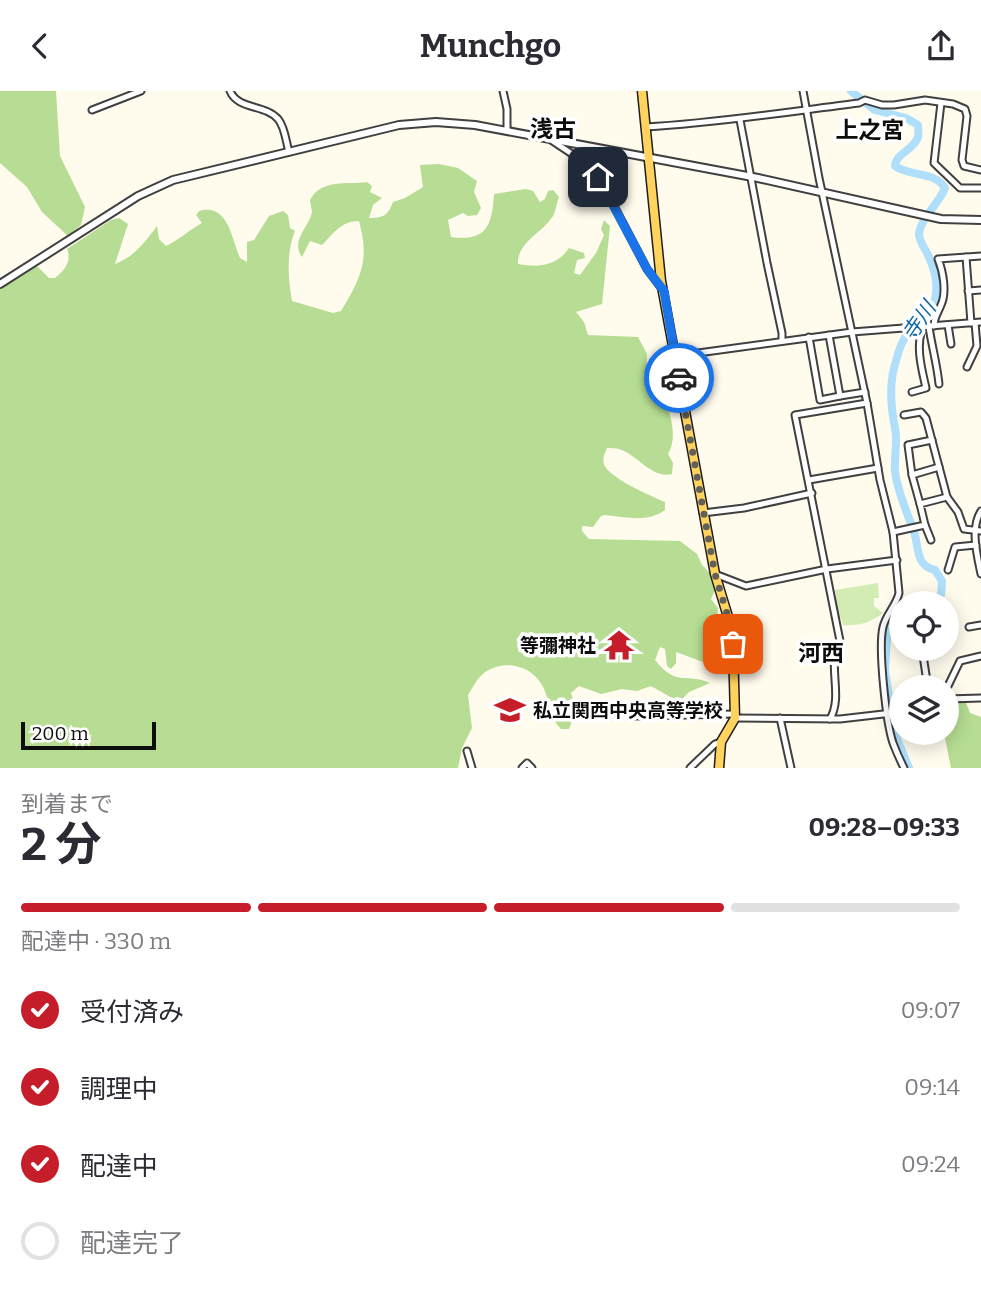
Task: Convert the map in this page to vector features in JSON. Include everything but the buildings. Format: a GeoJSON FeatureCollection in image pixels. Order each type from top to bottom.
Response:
{"type":"FeatureCollection","features":[{"type":"Feature","properties":{"kind":"main road"},"geometry":{"type":"LineString","coordinates":[[642,91],[658,258],[715,574],[732,630],[735,716],[721,743],[719,768]]}},
{"type":"Feature","properties":{"kind":"street"},"geometry":{"type":"LineString","coordinates":[[92,110],[141,91]]}},
{"type":"Feature","properties":{"kind":"street"},"geometry":{"type":"LineString","coordinates":[[230,91],[233,99],[264,110],[277,119],[289,152]]}},
{"type":"Feature","properties":{"kind":"street"},"geometry":{"type":"LineString","coordinates":[[503,91],[507,109],[507,131]]}},
{"type":"Feature","properties":{"kind":"street"},"geometry":{"type":"LineString","coordinates":[[803,91],[878,468],[897,532],[899,593],[897,602],[883,626],[881,639],[882,668],[889,695]]}},
{"type":"Feature","properties":{"kind":"street"},"geometry":{"type":"LineString","coordinates":[[924,91],[925,100]]}},
{"type":"Feature","properties":{"kind":"street"},"geometry":{"type":"LineString","coordinates":[[646,127],[740,120],[865,100],[873,100],[882,105],[925,100],[965,109],[967,116],[962,160],[964,166],[981,170]]}},
{"type":"Feature","properties":{"kind":"street"},"geometry":{"type":"LineString","coordinates":[[941,103],[934,163],[960,188],[981,188]]}},
{"type":"Feature","properties":{"kind":"street"},"geometry":{"type":"LineString","coordinates":[[740,120],[746,139],[750,176],[782,341]]}},
{"type":"Feature","properties":{"kind":"street"},"geometry":{"type":"LineString","coordinates":[[0,284],[150,190],[173,180],[400,125],[436,122],[507,131],[647,156],[823,191],[941,219],[981,220]]}},
{"type":"Feature","properties":{"kind":"street"},"geometry":{"type":"LineString","coordinates":[[549,139],[584,162],[598,177],[647,269],[664,291]]}},
{"type":"Feature","properties":{"kind":"street"},"geometry":{"type":"LineString","coordinates":[[912,392],[926,388],[921,367],[919,335],[929,327],[943,302],[942,270],[938,259],[981,255]]}},
{"type":"Feature","properties":{"kind":"street"},"geometry":{"type":"LineString","coordinates":[[965,257],[968,291],[976,322],[977,346],[967,367]]}},
{"type":"Feature","properties":{"kind":"street"},"geometry":{"type":"LineString","coordinates":[[968,291],[981,291]]}},
{"type":"Feature","properties":{"kind":"street"},"geometry":{"type":"LineString","coordinates":[[676,356],[852,332],[976,322]]}},
{"type":"Feature","properties":{"kind":"street"},"geometry":{"type":"LineString","coordinates":[[948,325],[951,344]]}},
{"type":"Feature","properties":{"kind":"street"},"geometry":{"type":"LineString","coordinates":[[929,327],[932,349],[937,356],[939,384]]}},
{"type":"Feature","properties":{"kind":"street"},"geometry":{"type":"LineString","coordinates":[[829,335],[840,396]]}},
{"type":"Feature","properties":{"kind":"street"},"geometry":{"type":"LineString","coordinates":[[809,337],[820,400],[865,392]]}},
{"type":"Feature","properties":{"kind":"street"},"geometry":{"type":"LineString","coordinates":[[830,719],[835,705],[835,650],[840,641],[795,415],[867,403]]}},
{"type":"Feature","properties":{"kind":"street"},"geometry":{"type":"LineString","coordinates":[[904,415],[921,412],[926,418],[947,497],[958,512],[964,529],[978,531]]}},
{"type":"Feature","properties":{"kind":"street"},"geometry":{"type":"LineString","coordinates":[[931,540],[922,526],[908,445],[932,440]]}},
{"type":"Feature","properties":{"kind":"street"},"geometry":{"type":"LineString","coordinates":[[912,475],[939,467]]}},
{"type":"Feature","properties":{"kind":"street"},"geometry":{"type":"LineString","coordinates":[[809,479],[878,468]]}},
{"type":"Feature","properties":{"kind":"street"},"geometry":{"type":"LineString","coordinates":[[703,513],[744,508],[812,493]]}},
{"type":"Feature","properties":{"kind":"street"},"geometry":{"type":"LineString","coordinates":[[920,504],[947,497]]}},
{"type":"Feature","properties":{"kind":"street"},"geometry":{"type":"LineString","coordinates":[[981,511],[976,518],[976,545],[981,572]]}},
{"type":"Feature","properties":{"kind":"street"},"geometry":{"type":"LineString","coordinates":[[897,532],[922,526]]}},
{"type":"Feature","properties":{"kind":"street"},"geometry":{"type":"LineString","coordinates":[[948,570],[955,547],[976,545]]}},
{"type":"Feature","properties":{"kind":"street"},"geometry":{"type":"LineString","coordinates":[[715,574],[746,586],[827,569],[897,560]]}},
{"type":"Feature","properties":{"kind":"street"},"geometry":{"type":"LineString","coordinates":[[969,627],[981,625]]}},
{"type":"Feature","properties":{"kind":"street"},"geometry":{"type":"LineString","coordinates":[[953,675],[960,661],[981,656]]}},
{"type":"Feature","properties":{"kind":"street"},"geometry":{"type":"LineString","coordinates":[[959,699],[981,698]]}},
{"type":"Feature","properties":{"kind":"street"},"geometry":{"type":"LineString","coordinates":[[632,716],[830,719],[889,714]]}},
{"type":"Feature","properties":{"kind":"street"},"geometry":{"type":"LineString","coordinates":[[780,718],[791,768]]}},
{"type":"Feature","properties":{"kind":"street"},"geometry":{"type":"LineString","coordinates":[[690,768],[715,744],[721,743]]}},
{"type":"Feature","properties":{"kind":"street"},"geometry":{"type":"LineString","coordinates":[[894,745],[904,768]]}},
{"type":"Feature","properties":{"kind":"street"},"geometry":{"type":"LineString","coordinates":[[467,751],[472,768]]}},
{"type":"Feature","properties":{"kind":"street"},"geometry":{"type":"LineString","coordinates":[[522,768],[527,764],[532,768]]}},
{"type":"Feature","properties":{"kind":"green space"},"geometry":{"type":"Polygon","coordinates":[[[0,91],[56,91],[60,156],[85,207],[81,225],[68,236],[42,212],[27,187],[0,163],[0,91]]]}},
{"type":"Feature","properties":{"kind":"green space"},"geometry":{"type":"Polygon","coordinates":[[[439,164],[458,168],[477,181],[474,192],[481,208],[477,215],[468,216],[463,213],[448,220],[451,237],[473,237],[485,229],[489,223],[494,194],[526,189],[533,191],[540,202],[545,199],[548,191],[553,190],[559,197],[554,214],[522,249],[518,264],[533,266],[553,262],[569,248],[584,253],[585,258],[577,260],[574,273],[580,275],[596,253],[604,235],[601,229],[604,220],[610,226],[602,304],[576,312],[584,322],[588,335],[638,337],[647,354],[646,374],[656,377],[670,415],[673,436],[668,454],[673,463],[672,474],[657,473],[626,452],[607,448],[603,460],[607,469],[630,486],[665,502],[665,510],[644,518],[601,516],[593,527],[582,526],[582,531],[589,539],[680,541],[697,554],[702,565],[713,576],[715,590],[711,599],[718,608],[716,628],[729,637],[726,645],[719,645],[712,640],[704,645],[703,662],[676,652],[676,663],[671,669],[667,666],[665,649],[660,647],[655,660],[676,677],[710,683],[689,692],[679,702],[651,686],[637,691],[622,689],[601,694],[579,686],[571,693],[578,705],[569,729],[561,729],[552,716],[544,689],[533,675],[510,665],[492,668],[479,678],[468,695],[472,728],[462,748],[458,768],[0,768],[0,289],[37,266],[49,278],[55,278],[67,265],[67,249],[111,220],[119,218],[128,224],[115,264],[133,253],[157,226],[159,239],[166,246],[202,223],[196,215],[199,211],[209,210],[222,217],[231,232],[240,258],[247,262],[247,242],[254,240],[269,216],[283,211],[288,215],[290,228],[295,231],[289,266],[292,301],[333,313],[341,311],[362,268],[364,247],[359,221],[342,226],[322,245],[310,241],[302,257],[298,245],[312,212],[310,200],[321,188],[328,185],[367,182],[372,186],[370,192],[382,198],[373,205],[369,218],[382,216],[393,202],[423,187],[420,165],[439,164]]]}},
{"type":"Feature","properties":{"kind":"green space"},"geometry":{"type":"Polygon","coordinates":[[[878,583],[879,598],[874,598],[874,606],[883,613],[864,623],[843,625],[838,617],[835,590],[878,583]]]}},
{"type":"Feature","properties":{"kind":"green space"},"geometry":{"type":"Polygon","coordinates":[[[965,700],[970,713],[981,717],[981,768],[951,768],[946,745],[959,745],[959,701],[965,700]]]}},
{"type":"Feature","properties":{"kind":"waterway","name":"寺川"},"geometry":{"type":"LineString","coordinates":[[851,91],[875,110],[906,118],[918,125],[916,141],[898,158],[895,166],[929,176],[945,188],[923,222],[919,234],[935,275],[935,299],[927,315],[903,342],[894,369],[892,386],[898,486],[921,560],[935,570],[942,581],[941,591]]}},
{"type":"Feature","properties":{"kind":"waterway","name":"寺川"},"geometry":{"type":"LineString","coordinates":[[889,623],[885,670],[895,734],[909,768]]}},
{"type":"Feature","properties":{"kind":"way so far"},"geometry":{"type":"LineString","coordinates":[[679,378],[715,574],[732,630],[733,644]]}},
{"type":"Feature","properties":{"kind":"place","name":"等彌神社"},"geometry":{"type":"Point","coordinates":[619,645]}},
{"type":"Feature","properties":{"kind":"place","name":"私立関西中央高等学校"},"geometry":{"type":"Point","coordinates":[510,710]}},
{"type":"Feature","properties":{"kind":"district","name":"浅古"},"geometry":{"type":"Point","coordinates":[553,129]}},
{"type":"Feature","properties":{"kind":"district","name":"上之宮"},"geometry":{"type":"Point","coordinates":[870,130]}},
{"type":"Feature","properties":{"kind":"district","name":"河西"},"geometry":{"type":"Point","coordinates":[821,653]}},
{"type":"Feature","properties":{"kind":"route"},"geometry":{"type":"LineString","coordinates":[[598,177],[647,269],[664,291],[679,378]]}}]}
